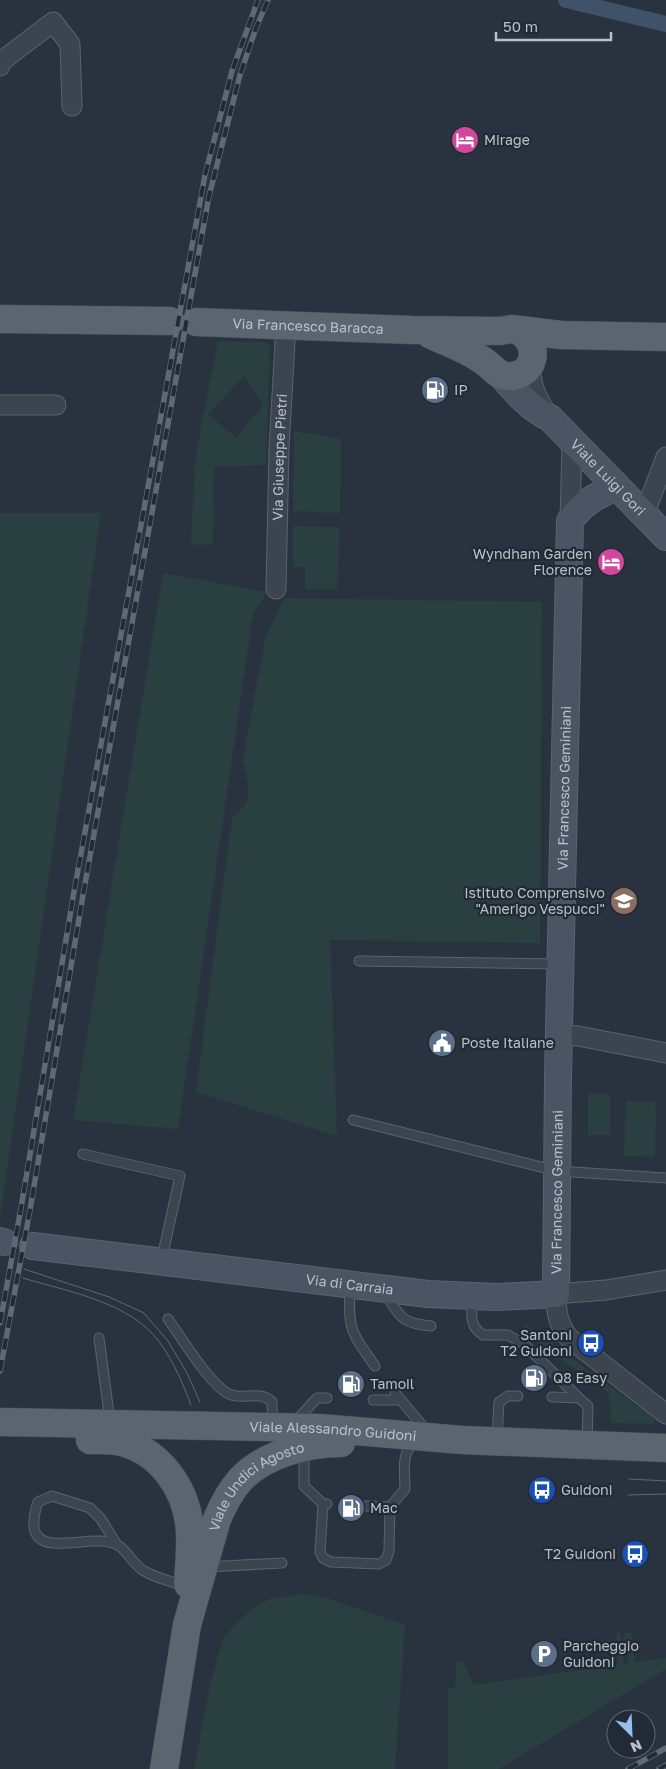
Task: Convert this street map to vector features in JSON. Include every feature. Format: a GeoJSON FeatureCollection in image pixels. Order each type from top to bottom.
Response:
{"type":"FeatureCollection","features":[{"type":"Feature","properties":{"kind":"main road","name":"Via Francesco Baracca"},"geometry":{"type":"LineString","coordinates":[[0,319],[183,321],[421,330],[509,330],[562,335],[666,337]]}},
{"type":"Feature","properties":{"kind":"main road","name":"Via Francesco Baracca"},"geometry":{"type":"LineString","coordinates":[[421,330],[470,352],[495,371]]}},
{"type":"Feature","properties":{"kind":"main road"},"geometry":{"type":"LineString","coordinates":[[532,361],[533,347],[531,341],[523,333],[509,330],[490,338],[486,350],[487,361],[495,371],[517,375],[527,369],[547,344],[562,335]]}},
{"type":"Feature","properties":{"kind":"main road","name":"Viale Alessandro Guidoni"},"geometry":{"type":"LineString","coordinates":[[0,1431],[283,1436]]}},
{"type":"Feature","properties":{"kind":"main road","name":"Viale Undici Agosto"},"geometry":{"type":"LineString","coordinates":[[109,1432],[144,1452],[161,1465],[178,1485],[185,1502],[196,1577]]}},
{"type":"Feature","properties":{"kind":"main road","name":"Viale Undici Agosto"},"geometry":{"type":"LineString","coordinates":[[164,1769],[196,1577],[217,1519],[230,1492],[283,1436],[302,1447],[337,1443],[426,1440],[497,1441]]}},
{"type":"Feature","properties":{"kind":"main road"},"geometry":{"type":"LineString","coordinates":[[497,1441],[666,1448]]}},
{"type":"Feature","properties":{"kind":"street"},"geometry":{"type":"LineString","coordinates":[[0,66],[0,63],[7,57],[53,22],[70,44],[72,106]]}},
{"type":"Feature","properties":{"kind":"street","name":"Via Giuseppe Pietri"},"geometry":{"type":"LineString","coordinates":[[276,589],[279,448],[286,325]]}},
{"type":"Feature","properties":{"kind":"street","name":"Viale Luigi Gori"},"geometry":{"type":"LineString","coordinates":[[532,361],[530,378],[532,387],[550,418],[666,537]]}},
{"type":"Feature","properties":{"kind":"street","name":"Viale Luigi Gori"},"geometry":{"type":"LineString","coordinates":[[495,371],[529,405],[539,413],[550,418]]}},
{"type":"Feature","properties":{"kind":"street"},"geometry":{"type":"LineString","coordinates":[[0,405],[56,405]]}},
{"type":"Feature","properties":{"kind":"street","name":"Via Francesco Geminiani"},"geometry":{"type":"LineString","coordinates":[[556,1294],[560,964],[572,442]]}},
{"type":"Feature","properties":{"kind":"street"},"geometry":{"type":"LineString","coordinates":[[644,515],[666,457]]}},
{"type":"Feature","properties":{"kind":"street"},"geometry":{"type":"LineString","coordinates":[[570,521],[591,500],[616,487]]}},
{"type":"Feature","properties":{"kind":"street"},"geometry":{"type":"LineString","coordinates":[[559,1035],[578,1036],[666,1053]]}},
{"type":"Feature","properties":{"kind":"street","name":"Via di Carraia"},"geometry":{"type":"LineString","coordinates":[[33,1246],[382,1289],[471,1296],[497,1297],[606,1290],[666,1280]]}},
{"type":"Feature","properties":{"kind":"street"},"geometry":{"type":"LineString","coordinates":[[556,1294],[559,1321],[569,1338],[666,1414]]}},
{"type":"Feature","properties":{"kind":"lane"},"geometry":{"type":"LineString","coordinates":[[359,961],[560,964]]}},
{"type":"Feature","properties":{"kind":"lane"},"geometry":{"type":"LineString","coordinates":[[353,1120],[557,1171],[666,1178]]}},
{"type":"Feature","properties":{"kind":"lane"},"geometry":{"type":"LineString","coordinates":[[83,1154],[180,1176],[161,1261]]}},
{"type":"Feature","properties":{"kind":"lane"},"geometry":{"type":"LineString","coordinates":[[350,1285],[349,1320],[352,1330],[356,1340],[375,1366]]}},
{"type":"Feature","properties":{"kind":"lane"},"geometry":{"type":"LineString","coordinates":[[382,1289],[406,1321],[413,1324],[431,1326]]}},
{"type":"Feature","properties":{"kind":"lane"},"geometry":{"type":"LineString","coordinates":[[471,1296],[472,1318],[474,1326],[478,1331],[483,1334],[508,1335],[524,1344],[588,1406],[587,1445]]}},
{"type":"Feature","properties":{"kind":"lane"},"geometry":{"type":"LineString","coordinates":[[168,1319],[217,1386],[230,1394],[267,1397],[272,1402],[283,1436],[294,1452],[302,1455],[304,1460],[304,1486],[325,1504],[320,1552],[323,1558],[331,1562],[379,1564],[386,1560],[389,1551],[390,1506],[405,1489],[405,1454],[410,1445],[426,1440],[398,1397],[373,1400]]}},
{"type":"Feature","properties":{"kind":"lane"},"geometry":{"type":"LineString","coordinates":[[98,1338],[109,1432]]}},
{"type":"Feature","properties":{"kind":"lane"},"geometry":{"type":"LineString","coordinates":[[497,1441],[499,1402],[508,1396],[518,1396]]}},
{"type":"Feature","properties":{"kind":"lane"},"geometry":{"type":"LineString","coordinates":[[552,1397],[579,1398]]}},
{"type":"Feature","properties":{"kind":"lane"},"geometry":{"type":"LineString","coordinates":[[283,1436],[317,1398],[327,1398]]}},
{"type":"Feature","properties":{"kind":"lane"},"geometry":{"type":"LineString","coordinates":[[117,1544],[98,1540],[48,1544],[38,1537],[33,1526],[33,1516],[38,1502],[52,1496],[90,1508],[101,1519],[117,1544],[143,1571],[196,1577],[282,1563]]}},
{"type":"Feature","properties":{"kind":"lane"},"geometry":{"type":"LineString","coordinates":[[366,1506],[390,1506]]}},
{"type":"Feature","properties":{"kind":"green space"},"geometry":{"type":"Polygon","coordinates":[[[218,341],[268,343],[270,349],[266,465],[214,467],[213,544],[191,545],[195,463],[218,341]],[[244,376],[208,414],[236,438],[263,405],[244,376]]]}},
{"type":"Feature","properties":{"kind":"green space"},"geometry":{"type":"Polygon","coordinates":[[[294,431],[341,439],[340,513],[293,511],[294,431]]]}},
{"type":"Feature","properties":{"kind":"green space"},"geometry":{"type":"Polygon","coordinates":[[[0,513],[101,513],[0,1218],[0,513]]]}},
{"type":"Feature","properties":{"kind":"green space"},"geometry":{"type":"Polygon","coordinates":[[[293,526],[340,527],[337,589],[305,589],[305,567],[293,567],[293,526]]]}},
{"type":"Feature","properties":{"kind":"green space"},"geometry":{"type":"Polygon","coordinates":[[[163,573],[267,592],[253,614],[178,1129],[73,1120],[163,573]]]}},
{"type":"Feature","properties":{"kind":"green space"},"geometry":{"type":"Polygon","coordinates":[[[284,598],[542,602],[540,943],[330,940],[337,1136],[196,1092],[232,818],[243,808],[248,796],[248,784],[243,759],[265,639],[284,598]]]}},
{"type":"Feature","properties":{"kind":"green space"},"geometry":{"type":"Polygon","coordinates":[[[588,1094],[610,1094],[610,1135],[588,1135],[588,1094]]]}},
{"type":"Feature","properties":{"kind":"green space"},"geometry":{"type":"Polygon","coordinates":[[[626,1101],[656,1102],[655,1157],[624,1156],[626,1101]]]}},
{"type":"Feature","properties":{"kind":"green space"},"geometry":{"type":"Polygon","coordinates":[[[525,1324],[654,1418],[654,1424],[611,1423],[609,1394],[523,1332],[525,1324]]]}},
{"type":"Feature","properties":{"kind":"green space"},"geometry":{"type":"Polygon","coordinates":[[[302,1594],[329,1599],[405,1625],[395,1769],[194,1769],[211,1681],[223,1638],[252,1609],[269,1599],[302,1594]]]}},
{"type":"Feature","properties":{"kind":"green space"},"geometry":{"type":"Polygon","coordinates":[[[631,1632],[635,1662],[666,1658],[666,1669],[499,1769],[448,1769],[448,1689],[455,1687],[456,1662],[463,1661],[473,1685],[618,1665],[616,1634],[620,1633],[624,1664],[629,1663],[624,1633],[631,1632]]]}},
{"type":"Feature","properties":{"kind":"waterway"},"geometry":{"type":"LineString","coordinates":[[566,0],[666,24]]}},
{"type":"Feature","properties":{"kind":"tram line"},"geometry":{"type":"LineString","coordinates":[[24,1269],[109,1297],[144,1313],[168,1341],[187,1373],[200,1402]]}},
{"type":"Feature","properties":{"kind":"tram line"},"geometry":{"type":"LineString","coordinates":[[23,1278],[98,1300],[116,1308],[148,1329],[170,1358],[191,1405]]}},
{"type":"Feature","properties":{"kind":"tram line"},"geometry":{"type":"LineString","coordinates":[[629,1479],[666,1481]]}},
{"type":"Feature","properties":{"kind":"tram line"},"geometry":{"type":"LineString","coordinates":[[628,1495],[666,1494]]}},
{"type":"Feature","properties":{"kind":"railway"},"geometry":{"type":"LineString","coordinates":[[0,1323],[74,892],[205,175],[232,71],[258,0]]}},
{"type":"Feature","properties":{"kind":"railway"},"geometry":{"type":"LineString","coordinates":[[0,1371],[30,1210],[83,895],[209,196],[240,75],[268,0]]}},
{"type":"Feature","properties":{"kind":"railway"},"geometry":{"type":"LineString","coordinates":[[628,1769],[666,1748]]}},
{"type":"Feature","properties":{"kind":"railway"},"geometry":{"type":"LineString","coordinates":[[659,1769],[666,1765]]}},
{"type":"Feature","properties":{"kind":"place","name":"Mirage"},"geometry":{"type":"Point","coordinates":[465,140]}},
{"type":"Feature","properties":{"kind":"place","name":"IP"},"geometry":{"type":"Point","coordinates":[435,390]}},
{"type":"Feature","properties":{"kind":"place","name":"Wyndham Garden Florence"},"geometry":{"type":"Point","coordinates":[611,562]}},
{"type":"Feature","properties":{"kind":"place","name":"Istituto Comprensivo \"Amerigo Vespucci\""},"geometry":{"type":"Point","coordinates":[624,901]}},
{"type":"Feature","properties":{"kind":"place","name":"Poste Italiane"},"geometry":{"type":"Point","coordinates":[442,1043]}},
{"type":"Feature","properties":{"kind":"place","name":"Santoni T2 Guidoni"},"geometry":{"type":"Point","coordinates":[591,1343]}},
{"type":"Feature","properties":{"kind":"place","name":"Q8 Easy"},"geometry":{"type":"Point","coordinates":[534,1378]}},
{"type":"Feature","properties":{"kind":"place","name":"Tamoil"},"geometry":{"type":"Point","coordinates":[351,1384]}},
{"type":"Feature","properties":{"kind":"place","name":"Guidoni"},"geometry":{"type":"Point","coordinates":[542,1490]}},
{"type":"Feature","properties":{"kind":"place","name":"Mac"},"geometry":{"type":"Point","coordinates":[351,1508]}},
{"type":"Feature","properties":{"kind":"place","name":"T2 Guidoni"},"geometry":{"type":"Point","coordinates":[635,1554]}},
{"type":"Feature","properties":{"kind":"place","name":"Parcheggio Guidoni"},"geometry":{"type":"Point","coordinates":[544,1654]}}]}
